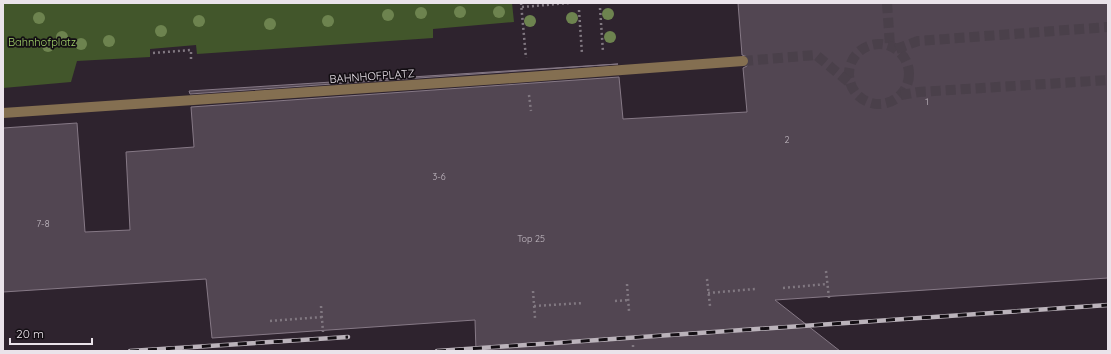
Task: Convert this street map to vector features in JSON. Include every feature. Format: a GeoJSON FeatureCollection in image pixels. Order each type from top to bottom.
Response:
{"type":"FeatureCollection","features":[{"type":"Feature","properties":{"kind":"lane","name":"BAHNHOFPLATZ"},"geometry":{"type":"LineString","coordinates":[[3,113],[528,78],[742,61]]}},
{"type":"Feature","properties":{"kind":"path"},"geometry":{"type":"LineString","coordinates":[[528,78],[521,5],[569,3]]}},
{"type":"Feature","properties":{"kind":"path"},"geometry":{"type":"LineString","coordinates":[[600,8],[604,53]]}},
{"type":"Feature","properties":{"kind":"path"},"geometry":{"type":"LineString","coordinates":[[579,10],[582,55]]}},
{"type":"Feature","properties":{"kind":"path"},"geometry":{"type":"LineString","coordinates":[[154,53],[190,50],[191,59]]}},
{"type":"Feature","properties":{"kind":"path"},"geometry":{"type":"LineString","coordinates":[[826,270],[829,298]]}},
{"type":"Feature","properties":{"kind":"path"},"geometry":{"type":"LineString","coordinates":[[708,279],[710,306]]}},
{"type":"Feature","properties":{"kind":"path"},"geometry":{"type":"LineString","coordinates":[[627,284],[629,311]]}},
{"type":"Feature","properties":{"kind":"path"},"geometry":{"type":"LineString","coordinates":[[782,288],[827,284]]}},
{"type":"Feature","properties":{"kind":"path"},"geometry":{"type":"LineString","coordinates":[[708,293],[755,290]]}},
{"type":"Feature","properties":{"kind":"path"},"geometry":{"type":"LineString","coordinates":[[533,291],[535,318]]}},
{"type":"Feature","properties":{"kind":"path"},"geometry":{"type":"LineString","coordinates":[[615,301],[628,300]]}},
{"type":"Feature","properties":{"kind":"path"},"geometry":{"type":"LineString","coordinates":[[534,306],[583,303]]}},
{"type":"Feature","properties":{"kind":"path"},"geometry":{"type":"LineString","coordinates":[[321,306],[323,332]]}},
{"type":"Feature","properties":{"kind":"path"},"geometry":{"type":"LineString","coordinates":[[270,321],[322,317]]}},
{"type":"Feature","properties":{"kind":"path"},"geometry":{"type":"LineString","coordinates":[[632,345],[633,351]]}},
{"type":"Feature","properties":{"kind":"green space","name":"Bahnhofplatz"},"geometry":{"type":"Polygon","coordinates":[[[3,3],[512,3],[514,22],[433,29],[433,38],[197,54],[196,45],[150,49],[150,57],[77,61],[71,82],[3,88],[3,3]]]}},
{"type":"Feature","properties":{"kind":"building"},"geometry":{"type":"Polygon","coordinates":[[[738,3],[1108,3],[1108,278],[775,300],[840,351],[476,351],[475,320],[212,338],[206,279],[3,292],[3,128],[77,123],[85,232],[130,230],[126,152],[194,147],[191,107],[619,77],[623,119],[747,112],[743,68],[747,66],[749,61],[748,57],[742,55],[738,3]]]}},
{"type":"Feature","properties":{"kind":"building"},"geometry":{"type":"Polygon","coordinates":[[[618,64],[190,94],[189,91],[618,64]]]}},
{"type":"Feature","properties":{"kind":"tunnel"},"geometry":{"type":"LineString","coordinates":[[887,3],[890,46]]}},
{"type":"Feature","properties":{"kind":"tunnel"},"geometry":{"type":"LineString","coordinates":[[896,49],[918,41],[1108,27]]}},
{"type":"Feature","properties":{"kind":"tunnel"},"geometry":{"type":"LineString","coordinates":[[879,44],[896,49],[904,57],[909,74],[904,91],[896,99],[879,104],[862,99],[854,91],[849,74],[854,57],[862,49],[879,44]]}},
{"type":"Feature","properties":{"kind":"tunnel"},"geometry":{"type":"LineString","coordinates":[[743,61],[816,55],[851,84]]}},
{"type":"Feature","properties":{"kind":"tunnel"},"geometry":{"type":"LineString","coordinates":[[901,95],[919,92],[1108,80]]}},
{"type":"Feature","properties":{"kind":"railway"},"geometry":{"type":"LineString","coordinates":[[437,351],[1108,305]]}},
{"type":"Feature","properties":{"kind":"railway"},"geometry":{"type":"LineString","coordinates":[[130,351],[348,337]]}}]}
